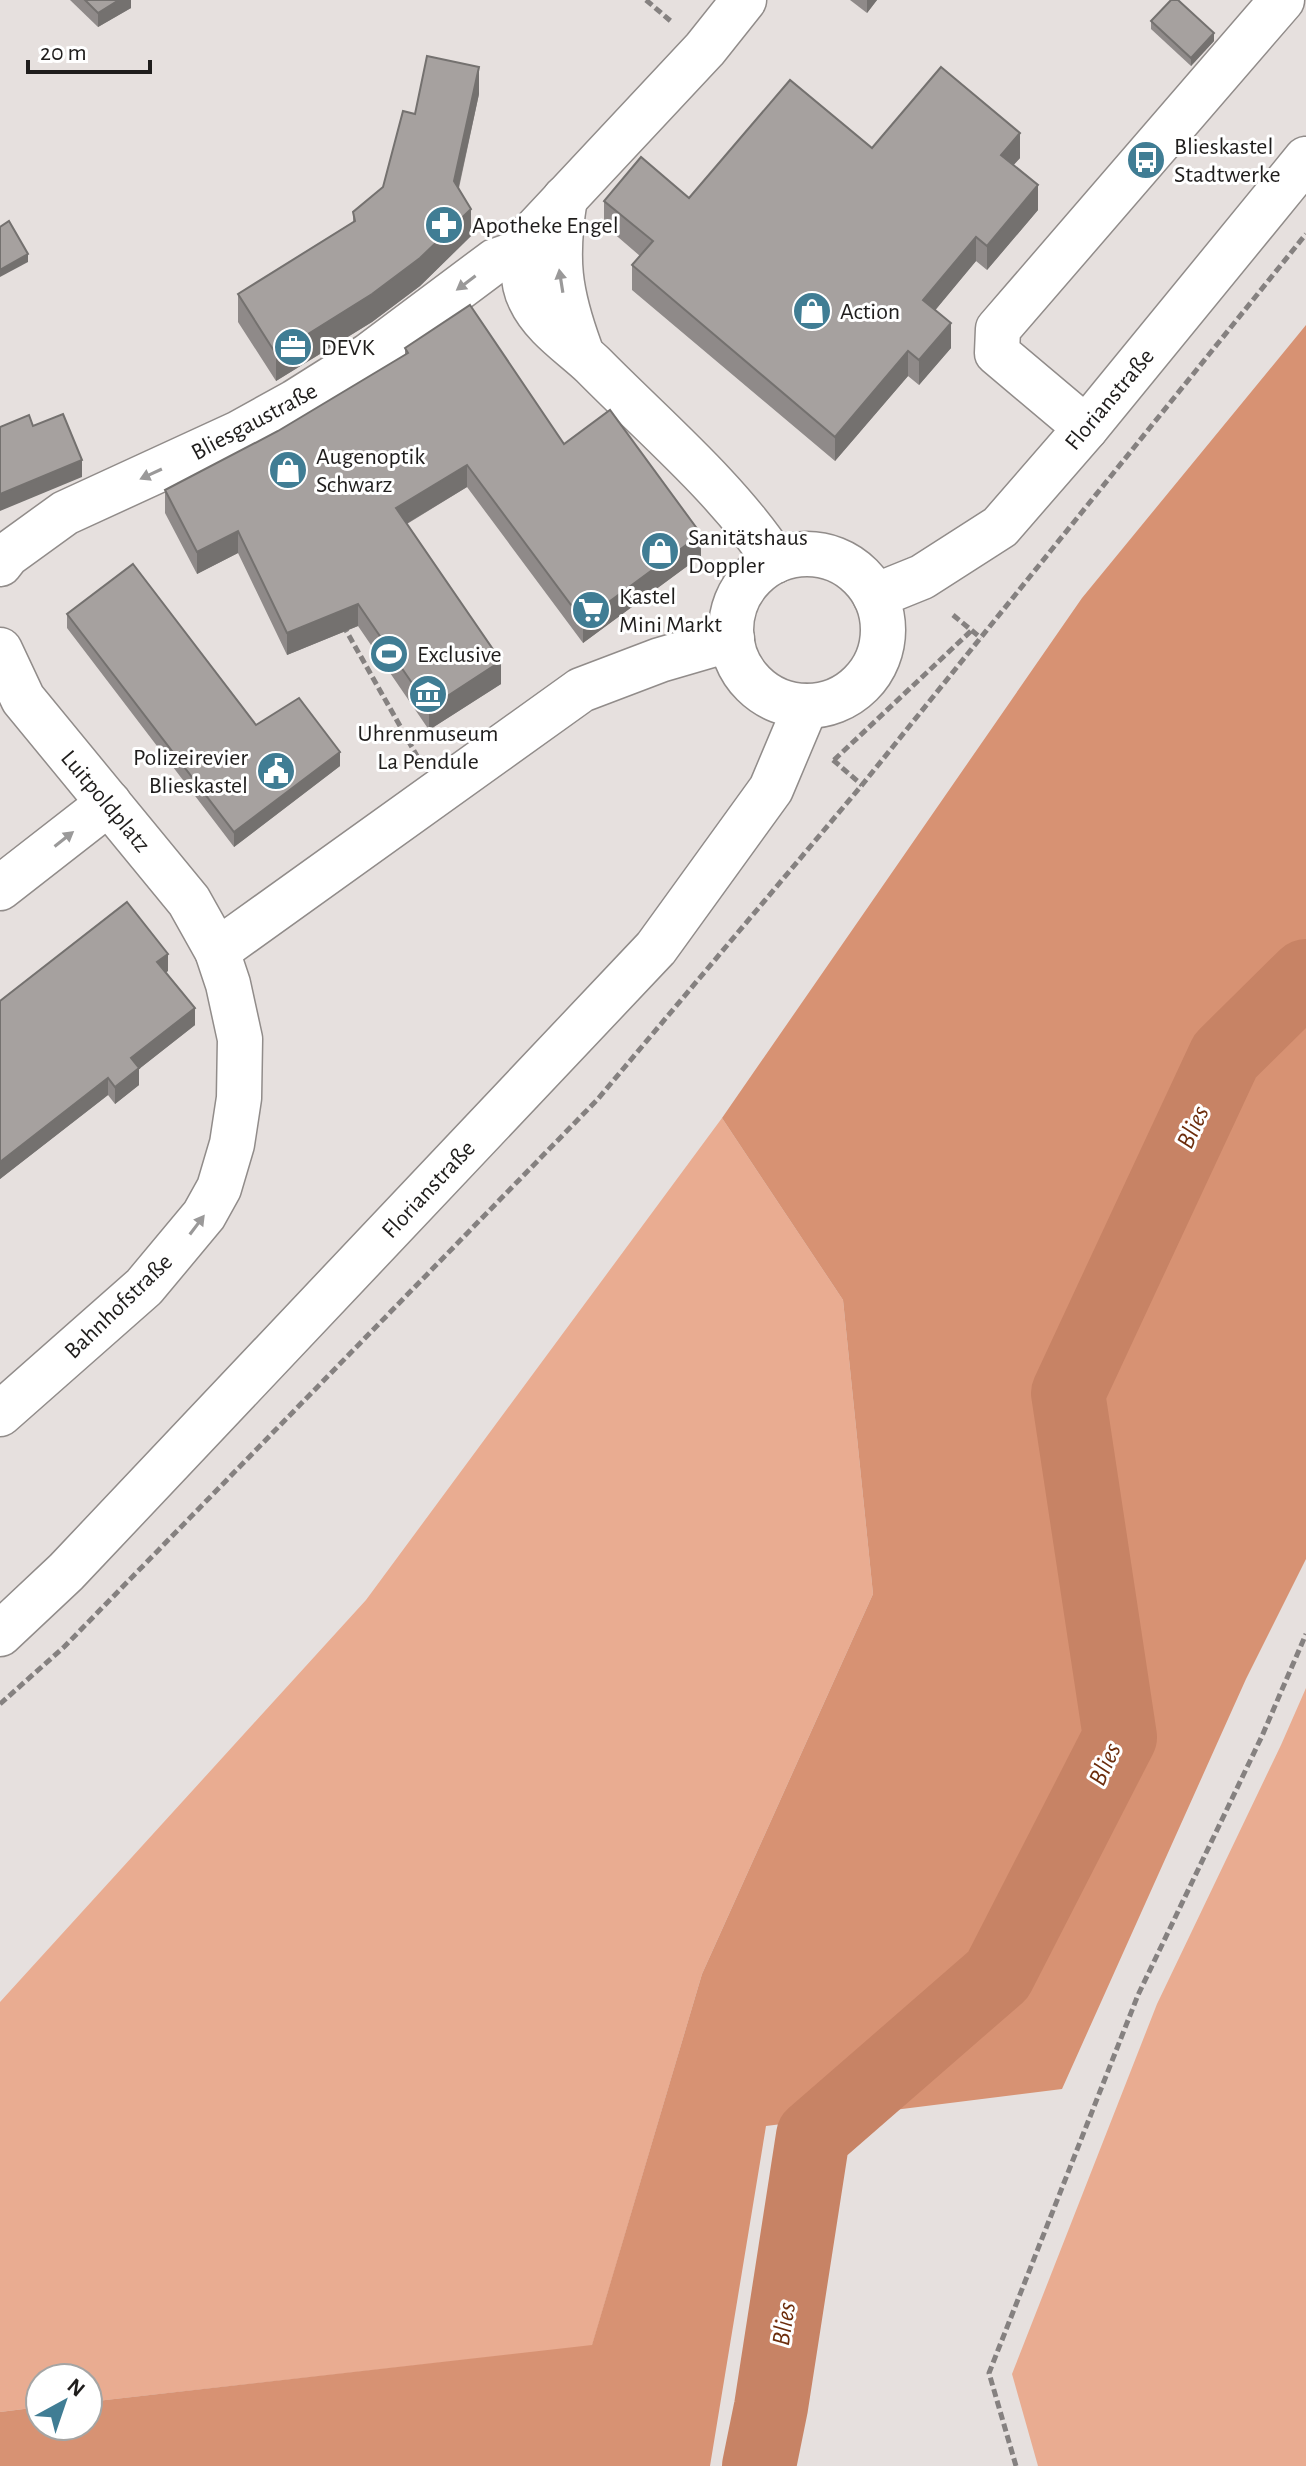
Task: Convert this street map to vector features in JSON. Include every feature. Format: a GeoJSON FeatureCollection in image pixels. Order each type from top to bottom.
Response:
{"type":"FeatureCollection","features":[{"type":"Feature","properties":{"kind":"street"},"geometry":{"type":"LineString","coordinates":[[744,0],[705,49],[531,235],[524,251],[523,273],[529,298],[543,320],[583,355],[751,524],[775,561]]}},
{"type":"Feature","properties":{"kind":"street"},"geometry":{"type":"LineString","coordinates":[[1086,428],[997,353],[998,329],[1282,0]]}},
{"type":"Feature","properties":{"kind":"street","name":"Florianstraße"},"geometry":{"type":"LineString","coordinates":[[875,596],[922,577],[1000,527],[1086,428],[1306,159]]}},
{"type":"Feature","properties":{"kind":"street"},"geometry":{"type":"LineString","coordinates":[[565,198],[559,236],[559,272],[567,312],[583,355]]}},
{"type":"Feature","properties":{"kind":"street","name":"Bliesgaustraße"},"geometry":{"type":"LineString","coordinates":[[0,564],[7,555],[65,513],[239,433],[295,402],[368,356],[495,261],[524,251]]}},
{"type":"Feature","properties":{"kind":"street"},"geometry":{"type":"LineString","coordinates":[[798,555],[821,555],[843,563],[862,576],[875,596],[883,621],[882,646],[872,671],[854,690],[831,702],[806,706],[784,703],[765,693],[749,678],[737,660],[732,639],[733,615],[741,592],[755,574],[775,561],[798,555]]}},
{"type":"Feature","properties":{"kind":"street"},"geometry":{"type":"LineString","coordinates":[[217,951],[581,690],[660,660],[732,639]]}},
{"type":"Feature","properties":{"kind":"street","name":"Luitpoldplatz"},"geometry":{"type":"LineString","coordinates":[[0,650],[23,699],[189,901],[217,951]]}},
{"type":"Feature","properties":{"kind":"street","name":"Florianstraße"},"geometry":{"type":"LineString","coordinates":[[0,1634],[77,1561],[656,948],[771,789],[806,706]]}},
{"type":"Feature","properties":{"kind":"street"},"geometry":{"type":"LineString","coordinates":[[0,888],[109,803]]}},
{"type":"Feature","properties":{"kind":"street","name":"Bahnhofstraße"},"geometry":{"type":"LineString","coordinates":[[0,1414],[144,1287],[204,1215],[219,1188],[232,1144],[239,1098],[240,1039],[217,951]]}},
{"type":"Feature","properties":{"kind":"path"},"geometry":{"type":"LineString","coordinates":[[646,0],[654,7]]}},
{"type":"Feature","properties":{"kind":"path"},"geometry":{"type":"LineString","coordinates":[[1287,257],[1306,234]]}},
{"type":"Feature","properties":{"kind":"path"},"geometry":{"type":"LineString","coordinates":[[337,615],[414,750]]}},
{"type":"Feature","properties":{"kind":"path"},"geometry":{"type":"LineString","coordinates":[[953,615],[981,638]]}},
{"type":"Feature","properties":{"kind":"path"},"geometry":{"type":"LineString","coordinates":[[862,785],[834,760],[972,630]]}},
{"type":"Feature","properties":{"kind":"path"},"geometry":{"type":"LineString","coordinates":[[1016,2466],[989,2373],[1138,1995],[1262,1736],[1306,1634]]}},
{"type":"Feature","properties":{"kind":"shaded area"},"geometry":{"type":"Polygon","coordinates":[[[1306,325],[1306,1559],[1246,1679],[1062,2089],[766,2126],[710,2466],[0,2466],[0,2412],[24,2409],[24,2442],[104,2442],[104,2400],[592,2345],[702,1974],[873,1594],[843,1300],[722,1118],[1082,598],[1306,325]]]}},
{"type":"Feature","properties":{"kind":"shaded area"},"geometry":{"type":"Polygon","coordinates":[[[722,1118],[843,1300],[873,1594],[702,1974],[592,2346],[104,2400],[104,2362],[24,2362],[24,2409],[0,2412],[0,2002],[366,1600],[722,1118]]]}},
{"type":"Feature","properties":{"kind":"shaded area"},"geometry":{"type":"Polygon","coordinates":[[[1306,1688],[1306,2466],[1038,2466],[1012,2374],[1157,2004],[1306,1688]]]}},
{"type":"Feature","properties":{"kind":"building"},"geometry":{"type":"Polygon","coordinates":[[[85,0],[119,0],[98,13],[85,0]]]}},
{"type":"Feature","properties":{"kind":"building"},"geometry":{"type":"Polygon","coordinates":[[[1171,0],[1178,0],[1214,33],[1191,58],[1151,21],[1171,0]]]}},
{"type":"Feature","properties":{"kind":"building"},"geometry":{"type":"Polygon","coordinates":[[[427,56],[479,67],[454,181],[471,209],[420,258],[372,294],[276,354],[238,294],[355,221],[353,212],[383,187],[403,111],[415,114],[427,56]]]}},
{"type":"Feature","properties":{"kind":"building"},"geometry":{"type":"Polygon","coordinates":[[[941,67],[1020,133],[1001,155],[1038,185],[987,246],[976,237],[923,300],[951,323],[919,360],[908,351],[835,437],[632,265],[653,241],[604,201],[641,157],[689,198],[790,80],[872,148],[941,67]]]}},
{"type":"Feature","properties":{"kind":"building"},"geometry":{"type":"Polygon","coordinates":[[[9,221],[28,254],[0,270],[0,227],[9,221]]]}},
{"type":"Feature","properties":{"kind":"building"},"geometry":{"type":"Polygon","coordinates":[[[470,305],[564,444],[610,410],[701,534],[583,621],[467,465],[396,508],[501,661],[429,708],[358,604],[287,633],[238,531],[197,552],[165,490],[278,431],[408,353],[405,348],[470,305]]]}},
{"type":"Feature","properties":{"kind":"building"},"geometry":{"type":"Polygon","coordinates":[[[63,414],[82,460],[0,494],[0,427],[29,415],[33,426],[63,414]]]}},
{"type":"Feature","properties":{"kind":"building"},"geometry":{"type":"Polygon","coordinates":[[[133,564],[256,725],[299,698],[340,752],[234,832],[67,614],[133,564]]]}},
{"type":"Feature","properties":{"kind":"building"},"geometry":{"type":"Polygon","coordinates":[[[127,902],[168,954],[157,962],[195,1008],[131,1058],[139,1068],[115,1087],[108,1078],[0,1162],[0,1001],[127,902]]]}},
{"type":"Feature","properties":{"kind":"waterway","name":"Blies"},"geometry":{"type":"LineString","coordinates":[[759,2466],[813,2136],[998,1975],[1120,1737],[1068,1393],[1225,1056],[1306,976]]}},
{"type":"Feature","properties":{"kind":"place","name":"Blieskastel Stadtwerke"},"geometry":{"type":"Point","coordinates":[1146,160]}},
{"type":"Feature","properties":{"kind":"place","name":"Apotheke Engel"},"geometry":{"type":"Point","coordinates":[444,225]}},
{"type":"Feature","properties":{"kind":"place","name":"Action"},"geometry":{"type":"Point","coordinates":[812,311]}},
{"type":"Feature","properties":{"kind":"place","name":"DEVK"},"geometry":{"type":"Point","coordinates":[293,347]}},
{"type":"Feature","properties":{"kind":"place","name":"Augenoptik Schwarz"},"geometry":{"type":"Point","coordinates":[288,470]}},
{"type":"Feature","properties":{"kind":"place","name":"Sanitätshaus Doppler"},"geometry":{"type":"Point","coordinates":[660,551]}},
{"type":"Feature","properties":{"kind":"place","name":"Kastel Mini Markt"},"geometry":{"type":"Point","coordinates":[591,610]}},
{"type":"Feature","properties":{"kind":"place","name":"Exclusive"},"geometry":{"type":"Point","coordinates":[389,654]}},
{"type":"Feature","properties":{"kind":"place","name":"Uhrenmuseum La Pendule"},"geometry":{"type":"Point","coordinates":[428,694]}},
{"type":"Feature","properties":{"kind":"place","name":"Polizeirevier Blieskastel"},"geometry":{"type":"Point","coordinates":[276,771]}}]}
